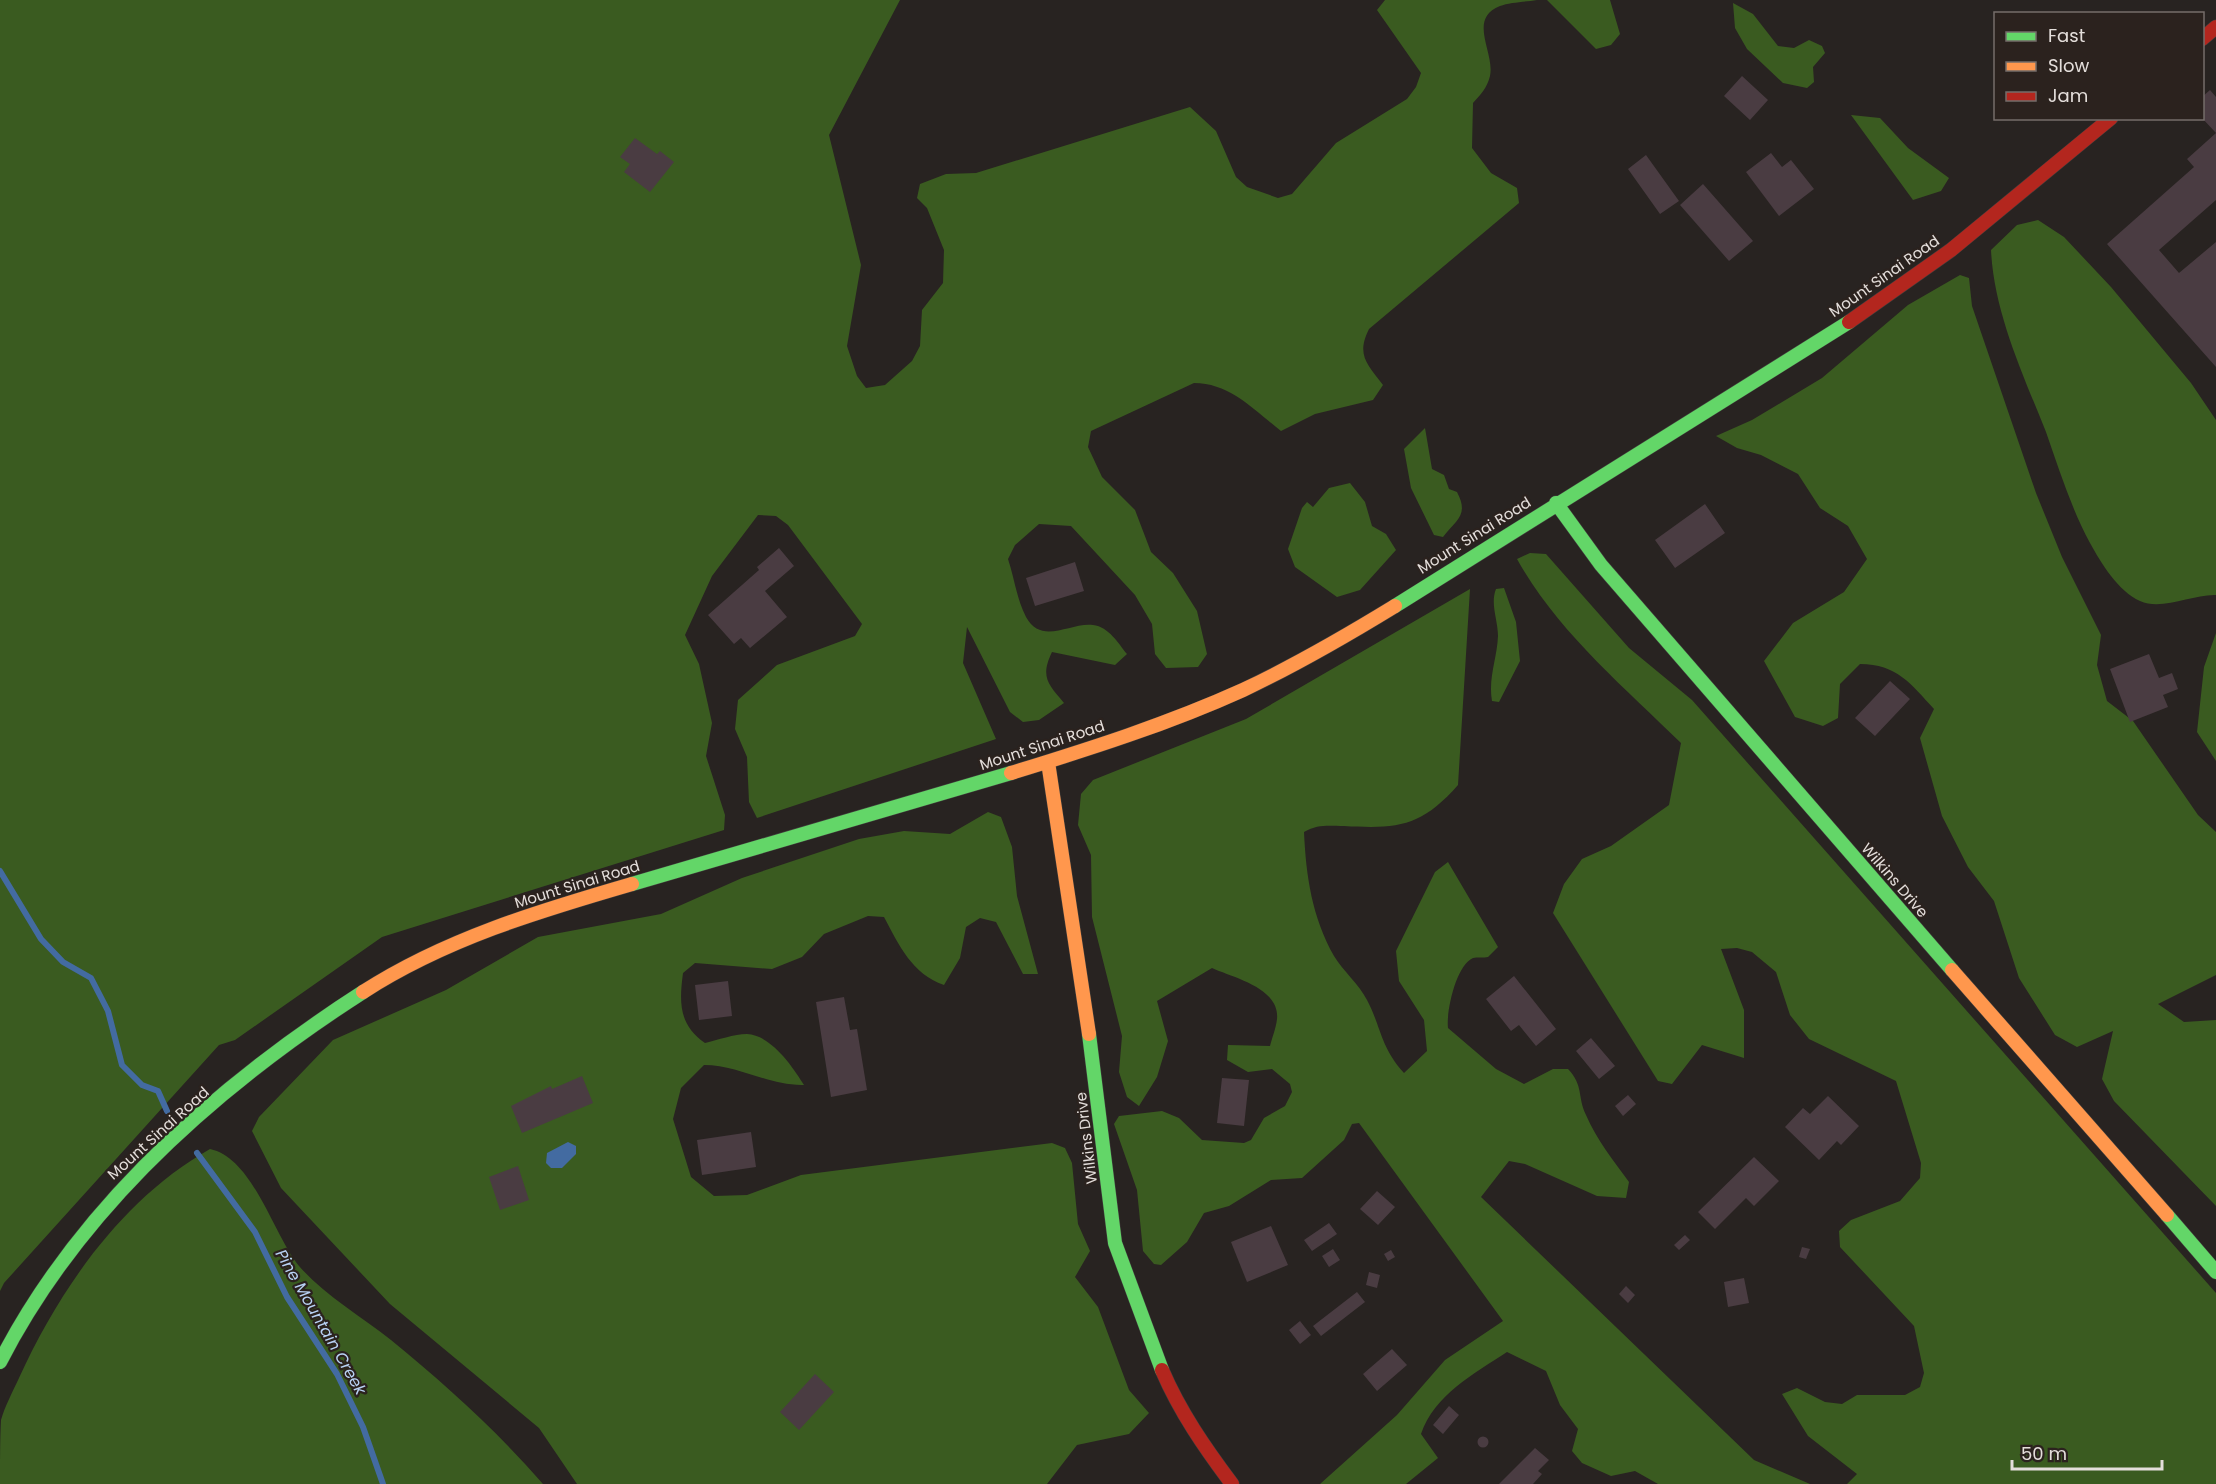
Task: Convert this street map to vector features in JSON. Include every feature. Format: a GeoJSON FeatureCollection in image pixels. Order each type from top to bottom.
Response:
{"type":"FeatureCollection","features":[{"type":"Feature","properties":{"kind":"street"},"geometry":{"type":"LineString","coordinates":[[2204,37],[2216,27]]}},
{"type":"Feature","properties":{"kind":"street","name":"Mount Sinai Road"},"geometry":{"type":"LineString","coordinates":[[0,1362],[56,1264],[92,1218],[132,1177],[174,1138],[287,1044],[376,984],[433,953],[556,906],[1048,762],[1167,721],[1266,678],[1322,649],[1556,503],[1730,399],[1898,289],[1961,242],[2109,120]]}},
{"type":"Feature","properties":{"kind":"street","name":"Wilkins Drive"},"geometry":{"type":"LineString","coordinates":[[1556,503],[1601,565],[1728,714],[2216,1272]]}},
{"type":"Feature","properties":{"kind":"street","name":"Wilkins Drive"},"geometry":{"type":"LineString","coordinates":[[1048,762],[1082,974],[1115,1243],[1150,1344],[1173,1396],[1202,1444],[1232,1484]]}},
{"type":"Feature","properties":{"kind":"green space"},"geometry":{"type":"Polygon","coordinates":[[[0,0],[900,0],[829,135],[861,265],[847,346],[857,376],[866,388],[885,385],[912,361],[920,346],[922,310],[943,283],[944,250],[927,208],[917,198],[920,184],[946,174],[976,173],[1190,107],[1216,131],[1236,177],[1247,187],[1278,198],[1292,194],[1336,143],[1407,99],[1416,87],[1421,73],[1377,10],[1385,0],[1537,0],[1500,6],[1490,12],[1485,19],[1484,37],[1491,67],[1490,76],[1481,94],[1473,103],[1472,148],[1491,173],[1517,188],[1519,203],[1369,329],[1363,353],[1368,365],[1383,385],[1373,400],[1315,414],[1281,431],[1241,399],[1219,388],[1194,383],[1091,431],[1088,447],[1102,477],[1135,510],[1151,552],[1173,573],[1197,611],[1207,654],[1198,667],[1166,668],[1155,654],[1152,624],[1135,595],[1071,526],[1039,524],[1015,545],[1008,559],[1026,617],[1033,626],[1048,631],[1084,625],[1099,626],[1113,636],[1127,654],[1115,665],[1052,652],[1046,674],[1050,685],[1064,703],[1039,720],[1023,722],[1010,712],[967,627],[963,663],[996,739],[757,818],[749,802],[747,757],[735,729],[738,700],[777,665],[855,636],[862,624],[788,525],[776,516],[758,515],[712,576],[685,635],[699,664],[712,723],[706,756],[725,815],[724,830],[382,937],[235,1040],[219,1045],[4,1283],[0,1291],[0,0]]]}},
{"type":"Feature","properties":{"kind":"green space"},"geometry":{"type":"Polygon","coordinates":[[[1547,0],[1610,0],[1620,34],[1611,45],[1596,49],[1547,0]]]}},
{"type":"Feature","properties":{"kind":"green space"},"geometry":{"type":"Polygon","coordinates":[[[1733,3],[1753,14],[1778,46],[1794,48],[1809,40],[1822,46],[1825,53],[1813,67],[1814,82],[1807,88],[1783,83],[1747,49],[1735,28],[1733,3]]]}},
{"type":"Feature","properties":{"kind":"green space"},"geometry":{"type":"Polygon","coordinates":[[[1851,115],[1880,118],[1908,148],[1949,178],[1941,191],[1913,200],[1851,115]]]}},
{"type":"Feature","properties":{"kind":"green space"},"geometry":{"type":"Polygon","coordinates":[[[2038,220],[2064,237],[2111,287],[2191,383],[2216,420],[2216,595],[2158,604],[2140,601],[2124,591],[2111,576],[2083,530],[2019,366],[2004,320],[1993,274],[1991,250],[2017,225],[2038,220]]]}},
{"type":"Feature","properties":{"kind":"green space"},"geometry":{"type":"Polygon","coordinates":[[[1960,275],[1969,278],[1972,306],[2036,493],[2062,557],[2101,635],[2097,665],[2107,701],[2133,721],[2198,815],[2216,832],[2216,975],[2158,1004],[2184,1022],[2216,1020],[2216,1206],[2114,1101],[2102,1079],[2113,1031],[2077,1047],[2055,1035],[2019,978],[1994,901],[1968,867],[1942,816],[1920,738],[1934,709],[1910,684],[1894,672],[1873,665],[1860,664],[1840,684],[1838,718],[1823,726],[1795,717],[1764,661],[1793,623],[1844,592],[1867,559],[1848,526],[1820,508],[1798,474],[1761,455],[1737,448],[1716,436],[1752,420],[1822,378],[1908,305],[1960,275]]]}},
{"type":"Feature","properties":{"kind":"green space"},"geometry":{"type":"Polygon","coordinates":[[[1425,428],[1432,469],[1444,475],[1449,489],[1457,492],[1462,506],[1462,512],[1457,521],[1443,537],[1434,535],[1411,488],[1404,449],[1425,428]]]}},
{"type":"Feature","properties":{"kind":"green space"},"geometry":{"type":"Polygon","coordinates":[[[1350,483],[1365,502],[1372,526],[1386,534],[1396,550],[1360,590],[1337,597],[1295,567],[1288,549],[1302,508],[1307,502],[1313,507],[1329,488],[1350,483]]]}},
{"type":"Feature","properties":{"kind":"green space"},"geometry":{"type":"Polygon","coordinates":[[[1530,553],[1546,554],[1629,648],[1692,700],[2216,1293],[2216,1484],[1847,1484],[1857,1474],[1808,1436],[1782,1394],[1797,1388],[1825,1402],[1842,1404],[1857,1395],[1905,1395],[1920,1387],[1924,1373],[1914,1326],[1840,1247],[1839,1231],[1851,1220],[1900,1201],[1920,1178],[1921,1163],[1896,1081],[1809,1039],[1790,1015],[1776,972],[1752,952],[1737,948],[1721,949],[1744,1010],[1744,1058],[1702,1045],[1672,1084],[1658,1081],[1553,913],[1564,884],[1582,859],[1611,846],[1669,805],[1681,743],[1592,657],[1551,610],[1517,559],[1530,553]]]}},
{"type":"Feature","properties":{"kind":"green space"},"geometry":{"type":"Polygon","coordinates":[[[1504,588],[1516,622],[1520,661],[1499,702],[1492,701],[1491,693],[1498,636],[1494,595],[1496,589],[1504,588]]]}},
{"type":"Feature","properties":{"kind":"green space"},"geometry":{"type":"Polygon","coordinates":[[[1470,589],[1458,785],[1432,810],[1407,822],[1379,827],[1323,826],[1304,832],[1306,864],[1320,926],[1334,956],[1364,994],[1390,1054],[1404,1073],[1427,1051],[1424,1020],[1399,981],[1396,951],[1435,872],[1448,862],[1498,947],[1488,957],[1473,958],[1462,970],[1453,990],[1448,1028],[1496,1069],[1524,1084],[1553,1069],[1568,1069],[1578,1086],[1583,1108],[1590,1124],[1629,1182],[1626,1198],[1597,1196],[1525,1164],[1509,1161],[1481,1197],[1754,1460],[1810,1484],[1658,1484],[1635,1471],[1611,1476],[1582,1463],[1572,1451],[1578,1429],[1560,1405],[1546,1371],[1507,1352],[1457,1386],[1435,1408],[1421,1434],[1438,1458],[1406,1484],[1320,1484],[1397,1415],[1445,1360],[1503,1321],[1359,1123],[1352,1124],[1344,1140],[1302,1178],[1271,1180],[1229,1206],[1204,1213],[1187,1242],[1161,1265],[1154,1264],[1143,1251],[1137,1190],[1114,1124],[1119,1116],[1162,1111],[1179,1118],[1202,1140],[1244,1143],[1251,1140],[1264,1118],[1285,1106],[1292,1092],[1290,1084],[1272,1069],[1248,1072],[1227,1060],[1228,1045],[1270,1046],[1277,1019],[1276,1008],[1264,992],[1243,980],[1212,968],[1157,1001],[1168,1041],[1157,1077],[1139,1106],[1127,1097],[1119,1072],[1122,1036],[1092,917],[1091,855],[1078,825],[1081,794],[1093,780],[1246,719],[1470,589]]]}},
{"type":"Feature","properties":{"kind":"green space"},"geometry":{"type":"Polygon","coordinates":[[[2216,633],[2216,761],[2197,732],[2204,667],[2216,633]]]}},
{"type":"Feature","properties":{"kind":"green space"},"geometry":{"type":"Polygon","coordinates":[[[988,812],[1001,817],[1012,847],[1017,896],[1038,974],[1023,974],[996,922],[980,918],[966,927],[960,958],[944,985],[923,974],[915,966],[901,948],[884,917],[868,916],[824,934],[802,957],[772,969],[695,963],[683,973],[681,1004],[686,1021],[696,1036],[705,1043],[737,1035],[756,1036],[780,1053],[804,1085],[779,1082],[729,1068],[704,1065],[681,1088],[673,1119],[691,1177],[714,1196],[747,1195],[801,1175],[1052,1143],[1065,1148],[1072,1163],[1078,1224],[1090,1251],[1075,1277],[1098,1307],[1129,1390],[1149,1413],[1129,1434],[1077,1445],[1047,1484],[577,1484],[539,1428],[390,1304],[281,1188],[252,1131],[259,1117],[333,1040],[446,990],[538,937],[661,914],[742,878],[859,839],[904,831],[950,834],[988,812]]]}},
{"type":"Feature","properties":{"kind":"green space"},"geometry":{"type":"Polygon","coordinates":[[[210,1149],[225,1155],[250,1182],[289,1252],[309,1277],[391,1340],[451,1391],[507,1445],[543,1484],[0,1484],[1,1420],[35,1344],[54,1311],[97,1248],[122,1219],[178,1169],[210,1149]]]}},
{"type":"Feature","properties":{"kind":"water"},"geometry":{"type":"Polygon","coordinates":[[[568,1142],[576,1146],[576,1154],[562,1168],[551,1168],[546,1163],[547,1153],[568,1142]]]}},
{"type":"Feature","properties":{"kind":"building"},"geometry":{"type":"Polygon","coordinates":[[[1742,76],[1768,100],[1750,120],[1724,96],[1742,76]]]}},
{"type":"Feature","properties":{"kind":"building"},"geometry":{"type":"Polygon","coordinates":[[[2210,90],[2216,97],[2216,133],[2204,120],[2204,95],[2210,90]]]}},
{"type":"Feature","properties":{"kind":"building"},"geometry":{"type":"Polygon","coordinates":[[[2216,133],[2216,200],[2159,250],[2179,273],[2216,242],[2216,367],[2107,244],[2194,167],[2187,159],[2216,133]]]}},
{"type":"Feature","properties":{"kind":"building"},"geometry":{"type":"Polygon","coordinates":[[[635,138],[657,154],[660,151],[674,162],[650,192],[624,172],[630,164],[620,157],[635,138]]]}},
{"type":"Feature","properties":{"kind":"building"},"geometry":{"type":"Polygon","coordinates":[[[1771,153],[1782,167],[1791,160],[1814,189],[1779,216],[1746,172],[1771,153]]]}},
{"type":"Feature","properties":{"kind":"building"},"geometry":{"type":"Polygon","coordinates":[[[1646,155],[1679,201],[1660,214],[1628,169],[1646,155]]]}},
{"type":"Feature","properties":{"kind":"building"},"geometry":{"type":"Polygon","coordinates":[[[1703,184],[1753,241],[1729,261],[1680,205],[1703,184]]]}},
{"type":"Feature","properties":{"kind":"building"},"geometry":{"type":"Polygon","coordinates":[[[1705,504],[1725,533],[1675,568],[1655,540],[1705,504]]]}},
{"type":"Feature","properties":{"kind":"building"},"geometry":{"type":"Polygon","coordinates":[[[779,548],[794,566],[765,591],[787,617],[750,648],[741,638],[734,644],[708,615],[759,570],[757,567],[779,548]]]}},
{"type":"Feature","properties":{"kind":"building"},"geometry":{"type":"Polygon","coordinates":[[[1075,562],[1084,591],[1035,606],[1026,578],[1075,562]]]}},
{"type":"Feature","properties":{"kind":"building"},"geometry":{"type":"Polygon","coordinates":[[[2149,654],[2159,678],[2172,673],[2178,689],[2163,695],[2168,707],[2130,722],[2110,669],[2149,654]]]}},
{"type":"Feature","properties":{"kind":"building"},"geometry":{"type":"Polygon","coordinates":[[[1890,681],[1910,699],[1875,736],[1855,718],[1890,681]]]}},
{"type":"Feature","properties":{"kind":"building"},"geometry":{"type":"Polygon","coordinates":[[[1514,976],[1556,1029],[1536,1046],[1519,1025],[1511,1031],[1486,999],[1514,976]]]}},
{"type":"Feature","properties":{"kind":"building"},"geometry":{"type":"Polygon","coordinates":[[[728,981],[732,1016],[699,1020],[695,985],[728,981]]]}},
{"type":"Feature","properties":{"kind":"building"},"geometry":{"type":"Polygon","coordinates":[[[844,997],[850,1030],[857,1029],[867,1090],[831,1097],[816,1002],[844,997]]]}},
{"type":"Feature","properties":{"kind":"building"},"geometry":{"type":"Polygon","coordinates":[[[1591,1038],[1615,1066],[1599,1079],[1576,1051],[1591,1038]]]}},
{"type":"Feature","properties":{"kind":"building"},"geometry":{"type":"Polygon","coordinates":[[[582,1076],[593,1103],[522,1133],[511,1106],[551,1086],[552,1089],[582,1076]]]}},
{"type":"Feature","properties":{"kind":"building"},"geometry":{"type":"Polygon","coordinates":[[[1222,1078],[1249,1080],[1244,1126],[1217,1123],[1222,1078]]]}},
{"type":"Feature","properties":{"kind":"building"},"geometry":{"type":"Polygon","coordinates":[[[1628,1095],[1636,1104],[1623,1116],[1615,1106],[1628,1095]]]}},
{"type":"Feature","properties":{"kind":"building"},"geometry":{"type":"Polygon","coordinates":[[[1828,1096],[1859,1126],[1841,1145],[1837,1141],[1819,1160],[1785,1127],[1803,1108],[1810,1114],[1828,1096]]]}},
{"type":"Feature","properties":{"kind":"building"},"geometry":{"type":"Polygon","coordinates":[[[751,1132],[756,1167],[702,1175],[697,1140],[751,1132]]]}},
{"type":"Feature","properties":{"kind":"building"},"geometry":{"type":"Polygon","coordinates":[[[1754,1157],[1779,1181],[1754,1206],[1746,1198],[1715,1229],[1698,1212],[1754,1157]]]}},
{"type":"Feature","properties":{"kind":"building"},"geometry":{"type":"Polygon","coordinates":[[[518,1166],[529,1200],[500,1210],[489,1177],[518,1166]]]}},
{"type":"Feature","properties":{"kind":"building"},"geometry":{"type":"Polygon","coordinates":[[[1377,1191],[1395,1207],[1378,1225],[1360,1209],[1377,1191]]]}},
{"type":"Feature","properties":{"kind":"building"},"geometry":{"type":"Polygon","coordinates":[[[1329,1223],[1337,1234],[1312,1251],[1304,1240],[1329,1223]]]}},
{"type":"Feature","properties":{"kind":"building"},"geometry":{"type":"Polygon","coordinates":[[[1271,1226],[1288,1265],[1247,1282],[1231,1242],[1271,1226]]]}},
{"type":"Feature","properties":{"kind":"building"},"geometry":{"type":"Polygon","coordinates":[[[1685,1235],[1690,1240],[1679,1250],[1674,1245],[1685,1235]]]}},
{"type":"Feature","properties":{"kind":"building"},"geometry":{"type":"Polygon","coordinates":[[[1802,1247],[1810,1249],[1806,1259],[1799,1257],[1802,1247]]]}},
{"type":"Feature","properties":{"kind":"building"},"geometry":{"type":"Polygon","coordinates":[[[1333,1249],[1340,1260],[1329,1267],[1322,1256],[1333,1249]]]}},
{"type":"Feature","properties":{"kind":"building"},"geometry":{"type":"Polygon","coordinates":[[[1391,1250],[1395,1257],[1388,1261],[1384,1254],[1391,1250]]]}},
{"type":"Feature","properties":{"kind":"building"},"geometry":{"type":"Polygon","coordinates":[[[1369,1272],[1380,1275],[1377,1288],[1366,1285],[1369,1272]]]}},
{"type":"Feature","properties":{"kind":"building"},"geometry":{"type":"Polygon","coordinates":[[[1744,1278],[1749,1303],[1728,1307],[1724,1282],[1744,1278]]]}},
{"type":"Feature","properties":{"kind":"building"},"geometry":{"type":"Polygon","coordinates":[[[1626,1286],[1635,1295],[1628,1303],[1619,1294],[1626,1286]]]}},
{"type":"Feature","properties":{"kind":"building"},"geometry":{"type":"Polygon","coordinates":[[[1357,1292],[1365,1302],[1321,1336],[1313,1326],[1357,1292]]]}},
{"type":"Feature","properties":{"kind":"building"},"geometry":{"type":"Polygon","coordinates":[[[1300,1321],[1311,1335],[1300,1344],[1289,1330],[1300,1321]]]}},
{"type":"Feature","properties":{"kind":"building"},"geometry":{"type":"Polygon","coordinates":[[[1392,1349],[1407,1365],[1377,1391],[1363,1374],[1392,1349]]]}},
{"type":"Feature","properties":{"kind":"building"},"geometry":{"type":"Polygon","coordinates":[[[815,1374],[834,1392],[799,1430],[780,1412],[815,1374]]]}},
{"type":"Feature","properties":{"kind":"building"},"geometry":{"type":"Polygon","coordinates":[[[1449,1406],[1459,1415],[1443,1434],[1433,1425],[1449,1406]]]}},
{"type":"Feature","properties":{"kind":"building"},"geometry":{"type":"Polygon","coordinates":[[[1483,1437],[1487,1438],[1487,1446],[1483,1447],[1479,1446],[1478,1442],[1479,1438],[1483,1437]]]}},
{"type":"Feature","properties":{"kind":"building"},"geometry":{"type":"Polygon","coordinates":[[[1535,1448],[1549,1460],[1538,1471],[1542,1474],[1533,1484],[1499,1484],[1535,1448]]]}},
{"type":"Feature","properties":{"kind":"waterway","name":"Pine Mountain Creek"},"geometry":{"type":"LineString","coordinates":[[0,871],[41,939],[63,962],[91,978],[108,1011],[122,1065],[142,1085],[158,1091],[167,1111]]}},
{"type":"Feature","properties":{"kind":"waterway","name":"Pine Mountain Creek"},"geometry":{"type":"LineString","coordinates":[[197,1153],[255,1232],[287,1297],[337,1374],[363,1427],[383,1484]]}},
{"type":"Feature","properties":{"kind":"traffic: fast"},"geometry":{"type":"LineString","coordinates":[[1395,606],[1849,322]]}},
{"type":"Feature","properties":{"kind":"traffic: fast"},"geometry":{"type":"LineString","coordinates":[[1556,503],[1601,565],[1952,970]]}},
{"type":"Feature","properties":{"kind":"traffic: fast"},"geometry":{"type":"LineString","coordinates":[[632,884],[1011,773]]}},
{"type":"Feature","properties":{"kind":"traffic: fast"},"geometry":{"type":"LineString","coordinates":[[0,1362],[33,1305],[70,1252],[112,1201],[157,1154],[205,1109],[256,1068],[309,1028],[363,992]]}},
{"type":"Feature","properties":{"kind":"traffic: fast"},"geometry":{"type":"LineString","coordinates":[[1089,1034],[1115,1243],[1162,1370]]}},
{"type":"Feature","properties":{"kind":"traffic: fast"},"geometry":{"type":"LineString","coordinates":[[2167,1215],[2216,1272]]}},
{"type":"Feature","properties":{"kind":"traffic: slow"},"geometry":{"type":"LineString","coordinates":[[1011,773],[1128,735],[1243,690],[1395,606]]}},
{"type":"Feature","properties":{"kind":"traffic: slow"},"geometry":{"type":"LineString","coordinates":[[1048,762],[1089,1034]]}},
{"type":"Feature","properties":{"kind":"traffic: slow"},"geometry":{"type":"LineString","coordinates":[[363,992],[394,973],[493,928],[632,884]]}},
{"type":"Feature","properties":{"kind":"traffic: slow"},"geometry":{"type":"LineString","coordinates":[[1952,970],[2167,1215]]}},
{"type":"Feature","properties":{"kind":"traffic: jam"},"geometry":{"type":"LineString","coordinates":[[2204,37],[2216,27]]}},
{"type":"Feature","properties":{"kind":"traffic: jam"},"geometry":{"type":"LineString","coordinates":[[1849,322],[1951,250],[2109,120]]}},
{"type":"Feature","properties":{"kind":"traffic: jam"},"geometry":{"type":"LineString","coordinates":[[1162,1370],[1194,1429],[1232,1484]]}}]}
